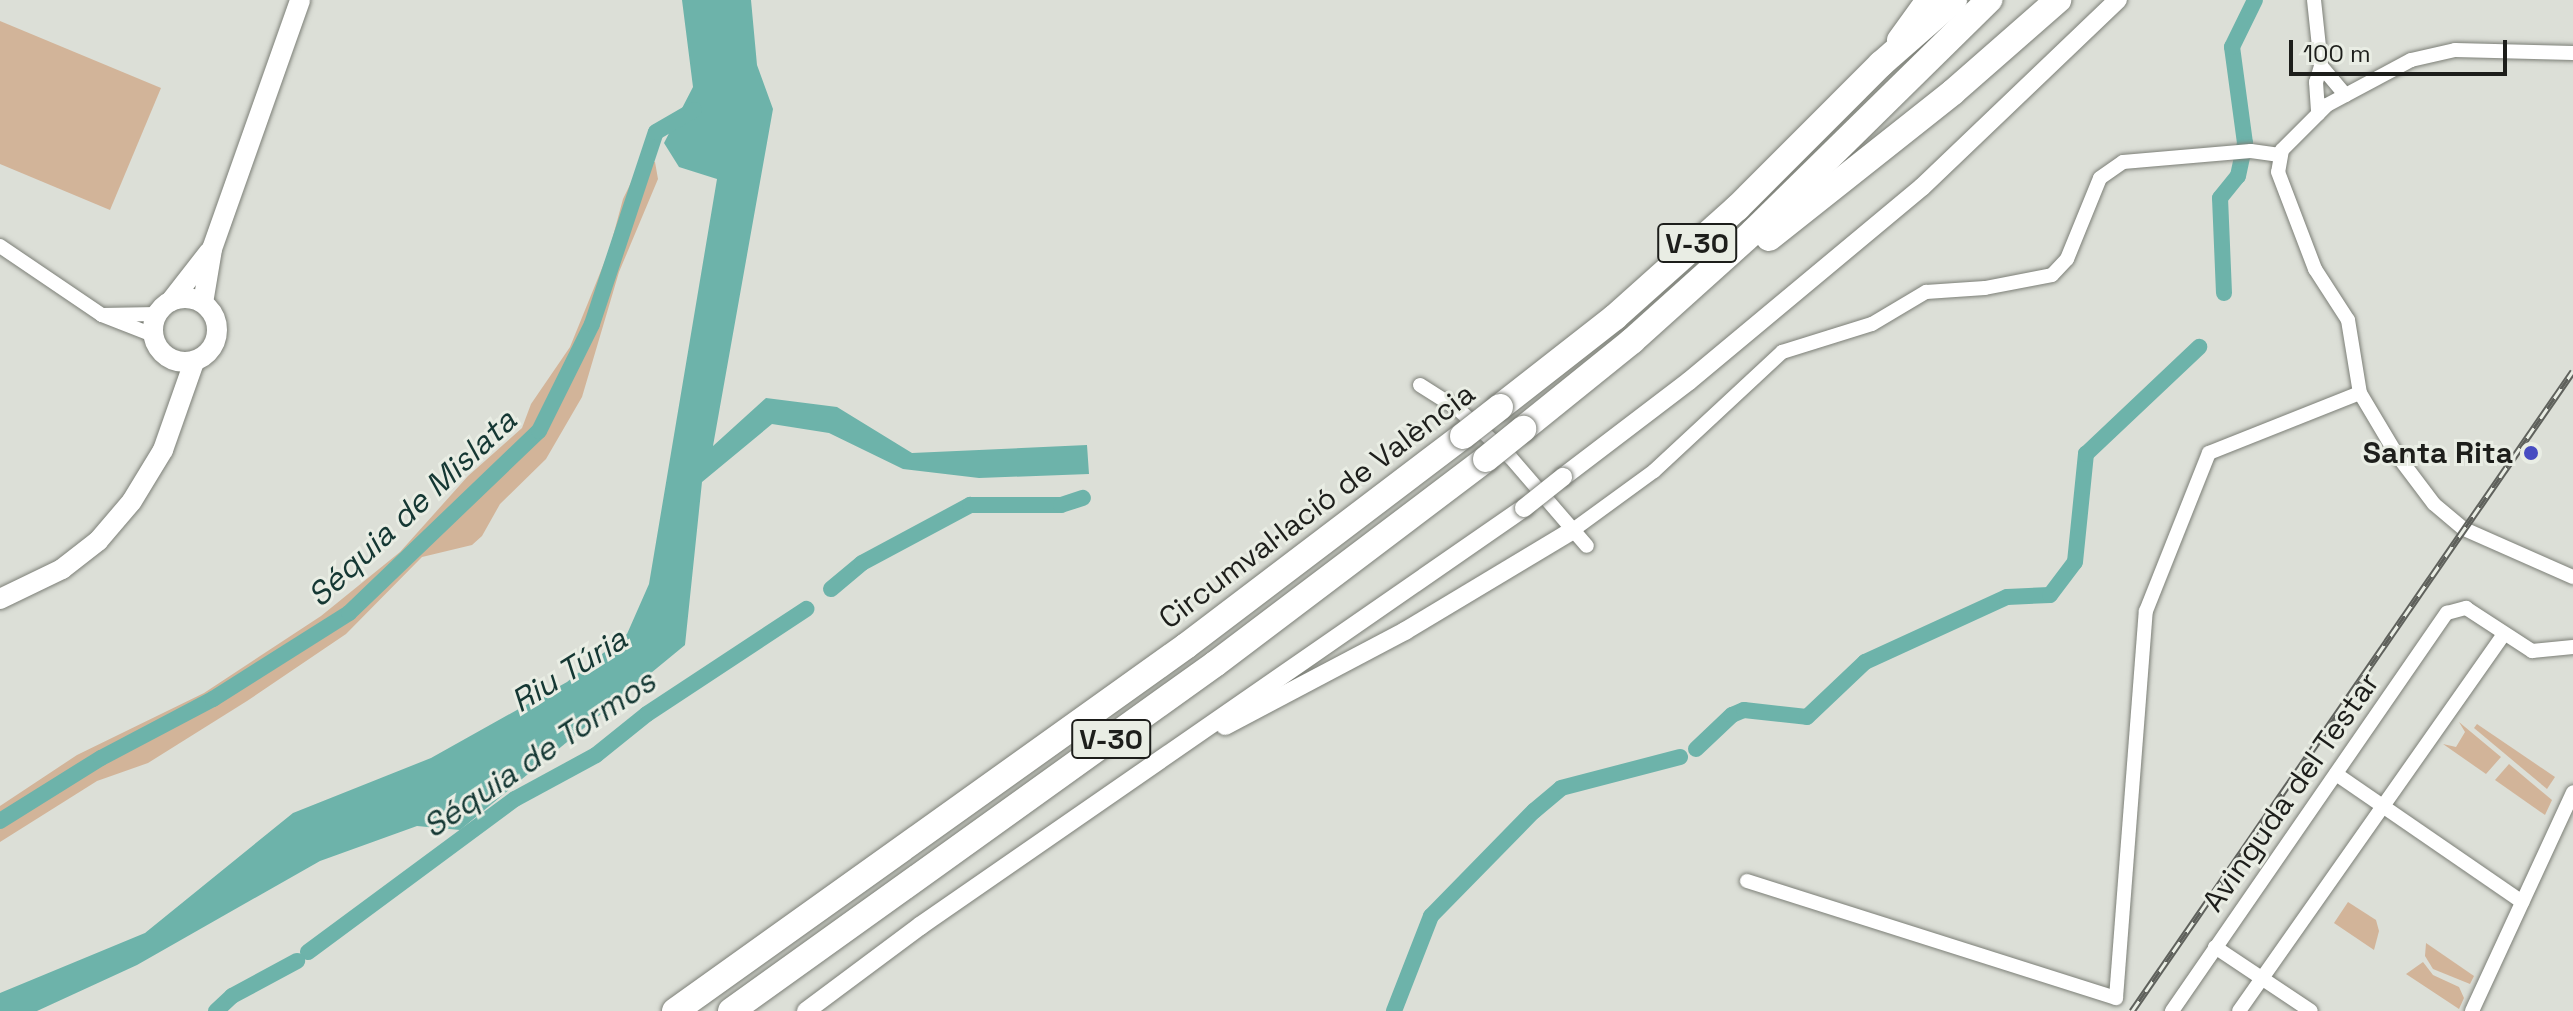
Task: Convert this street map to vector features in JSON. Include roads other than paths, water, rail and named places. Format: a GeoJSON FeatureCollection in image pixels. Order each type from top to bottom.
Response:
{"type":"FeatureCollection","features":[{"type":"Feature","properties":{"kind":"highway"},"geometry":{"type":"LineString","coordinates":[[1881,64],[1928,0]]}},
{"type":"Feature","properties":{"kind":"highway","name":"Circumval·lació de València"},"geometry":{"type":"LineString","coordinates":[[675,1011],[1186,646],[1615,317],[1737,208],[1881,64],[1954,0]]}},
{"type":"Feature","properties":{"kind":"highway","name":"V-30"},"geometry":{"type":"LineString","coordinates":[[731,1011],[1192,681],[1486,459],[1632,341],[1765,221],[1989,0]]}},
{"type":"Feature","properties":{"kind":"highway"},"geometry":{"type":"LineString","coordinates":[[1632,341],[1953,92],[2058,0]]}},
{"type":"Feature","properties":{"kind":"main road"},"geometry":{"type":"LineString","coordinates":[[184,361],[212,349],[216,338],[214,316],[203,303],[212,249],[293,10],[300,0]]}},
{"type":"Feature","properties":{"kind":"main road"},"geometry":{"type":"LineString","coordinates":[[184,361],[157,347],[153,335],[164,307],[212,249]]}},
{"type":"Feature","properties":{"kind":"main road"},"geometry":{"type":"LineString","coordinates":[[164,307],[203,303]]}},
{"type":"Feature","properties":{"kind":"main road"},"geometry":{"type":"LineString","coordinates":[[0,599],[62,569],[98,541],[132,501],[163,450],[184,361]]}},
{"type":"Feature","properties":{"kind":"street"},"geometry":{"type":"LineString","coordinates":[[806,1011],[920,926],[1524,508],[1689,381],[1922,187],[2118,0]]}},
{"type":"Feature","properties":{"kind":"street"},"geometry":{"type":"LineString","coordinates":[[2314,0],[2321,66],[2316,82],[2323,110]]}},
{"type":"Feature","properties":{"kind":"street"},"geometry":{"type":"LineString","coordinates":[[2573,53],[2439,52],[2411,60],[2323,110],[2280,155],[2278,172],[2315,269],[2348,320],[2360,393],[2397,455],[2434,504],[2464,529],[2573,577]]}},
{"type":"Feature","properties":{"kind":"street"},"geometry":{"type":"LineString","coordinates":[[2321,66],[2345,95]]}},
{"type":"Feature","properties":{"kind":"street"},"geometry":{"type":"LineString","coordinates":[[1186,743],[1337,669],[1573,530],[1654,471],[1782,352],[1872,324],[1926,292],[1985,288],[2052,275],[2067,259],[2100,178],[2123,162],[2246,151],[2280,155]]}},
{"type":"Feature","properties":{"kind":"street"},"geometry":{"type":"LineString","coordinates":[[0,246],[102,315],[153,335]]}},
{"type":"Feature","properties":{"kind":"street"},"geometry":{"type":"LineString","coordinates":[[102,315],[164,307]]}},
{"type":"Feature","properties":{"kind":"street"},"geometry":{"type":"LineString","coordinates":[[1420,385],[1458,409],[1496,443],[1587,546]]}},
{"type":"Feature","properties":{"kind":"street"},"geometry":{"type":"LineString","coordinates":[[1747,881],[2116,998],[2146,611],[2209,453],[2360,393]]}},
{"type":"Feature","properties":{"kind":"street","name":"Avinguda del Testar"},"geometry":{"type":"LineString","coordinates":[[2172,1011],[2447,613],[2457,608],[2503,635]]}},
{"type":"Feature","properties":{"kind":"street"},"geometry":{"type":"LineString","coordinates":[[2239,1011],[2503,635],[2532,651],[2573,647]]}},
{"type":"Feature","properties":{"kind":"street"},"geometry":{"type":"LineString","coordinates":[[2336,774],[2522,902]]}},
{"type":"Feature","properties":{"kind":"street"},"geometry":{"type":"LineString","coordinates":[[2472,1011],[2522,902],[2568,817],[2573,792]]}},
{"type":"Feature","properties":{"kind":"street"},"geometry":{"type":"LineString","coordinates":[[2215,947],[2311,1011]]}},
{"type":"Feature","properties":{"kind":"water"},"geometry":{"type":"Polygon","coordinates":[[[682,0],[751,0],[757,65],[773,109],[713,446],[766,398],[837,407],[912,453],[1087,445],[1089,474],[979,478],[903,469],[829,433],[772,424],[702,482],[685,645],[460,830],[417,826],[320,861],[137,965],[37,1011],[0,1011],[0,993],[145,933],[293,813],[431,758],[567,682],[627,634],[649,584],[717,179],[679,167],[664,143],[693,87],[682,0]]]}},
{"type":"Feature","properties":{"kind":"waterway"},"geometry":{"type":"LineString","coordinates":[[2224,293],[2220,198],[2238,176],[2245,143],[2232,47],[2255,0]]}},
{"type":"Feature","properties":{"kind":"waterway","name":"Séquia de Mislata"},"geometry":{"type":"LineString","coordinates":[[0,821],[101,758],[213,699],[349,613],[539,431],[592,324],[656,132],[694,110]]}},
{"type":"Feature","properties":{"kind":"waterway"},"geometry":{"type":"LineString","coordinates":[[1696,749],[1732,715],[1744,710],[1807,717],[1865,662],[2007,597],[2050,595],[2075,562],[2086,454],[2199,347]]}},
{"type":"Feature","properties":{"kind":"waterway","name":"Séquia de Tormos"},"geometry":{"type":"LineString","coordinates":[[831,589],[862,563],[970,505],[1061,505],[1083,498]]}},
{"type":"Feature","properties":{"kind":"waterway","name":"Séquia de Tormos"},"geometry":{"type":"LineString","coordinates":[[308,952],[515,799],[596,755],[647,714],[806,609]]}},
{"type":"Feature","properties":{"kind":"waterway"},"geometry":{"type":"LineString","coordinates":[[1394,1011],[1431,916],[1534,811],[1561,788],[1680,757]]}},
{"type":"Feature","properties":{"kind":"waterway","name":"Séquia de Tormos"},"geometry":{"type":"LineString","coordinates":[[216,1011],[232,996],[297,961]]}},
{"type":"Feature","properties":{"kind":"railway"},"geometry":{"type":"LineString","coordinates":[[2132,1011],[2573,371]]}},
{"type":"Feature","properties":{"kind":"place","name":"Santa Rita"},"geometry":{"type":"Point","coordinates":[2531,453]}},
{"type":"Feature","properties":{"kind":"water label","name":"Riu Túria"},"geometry":{"type":"Point","coordinates":[569,670]}}]}
